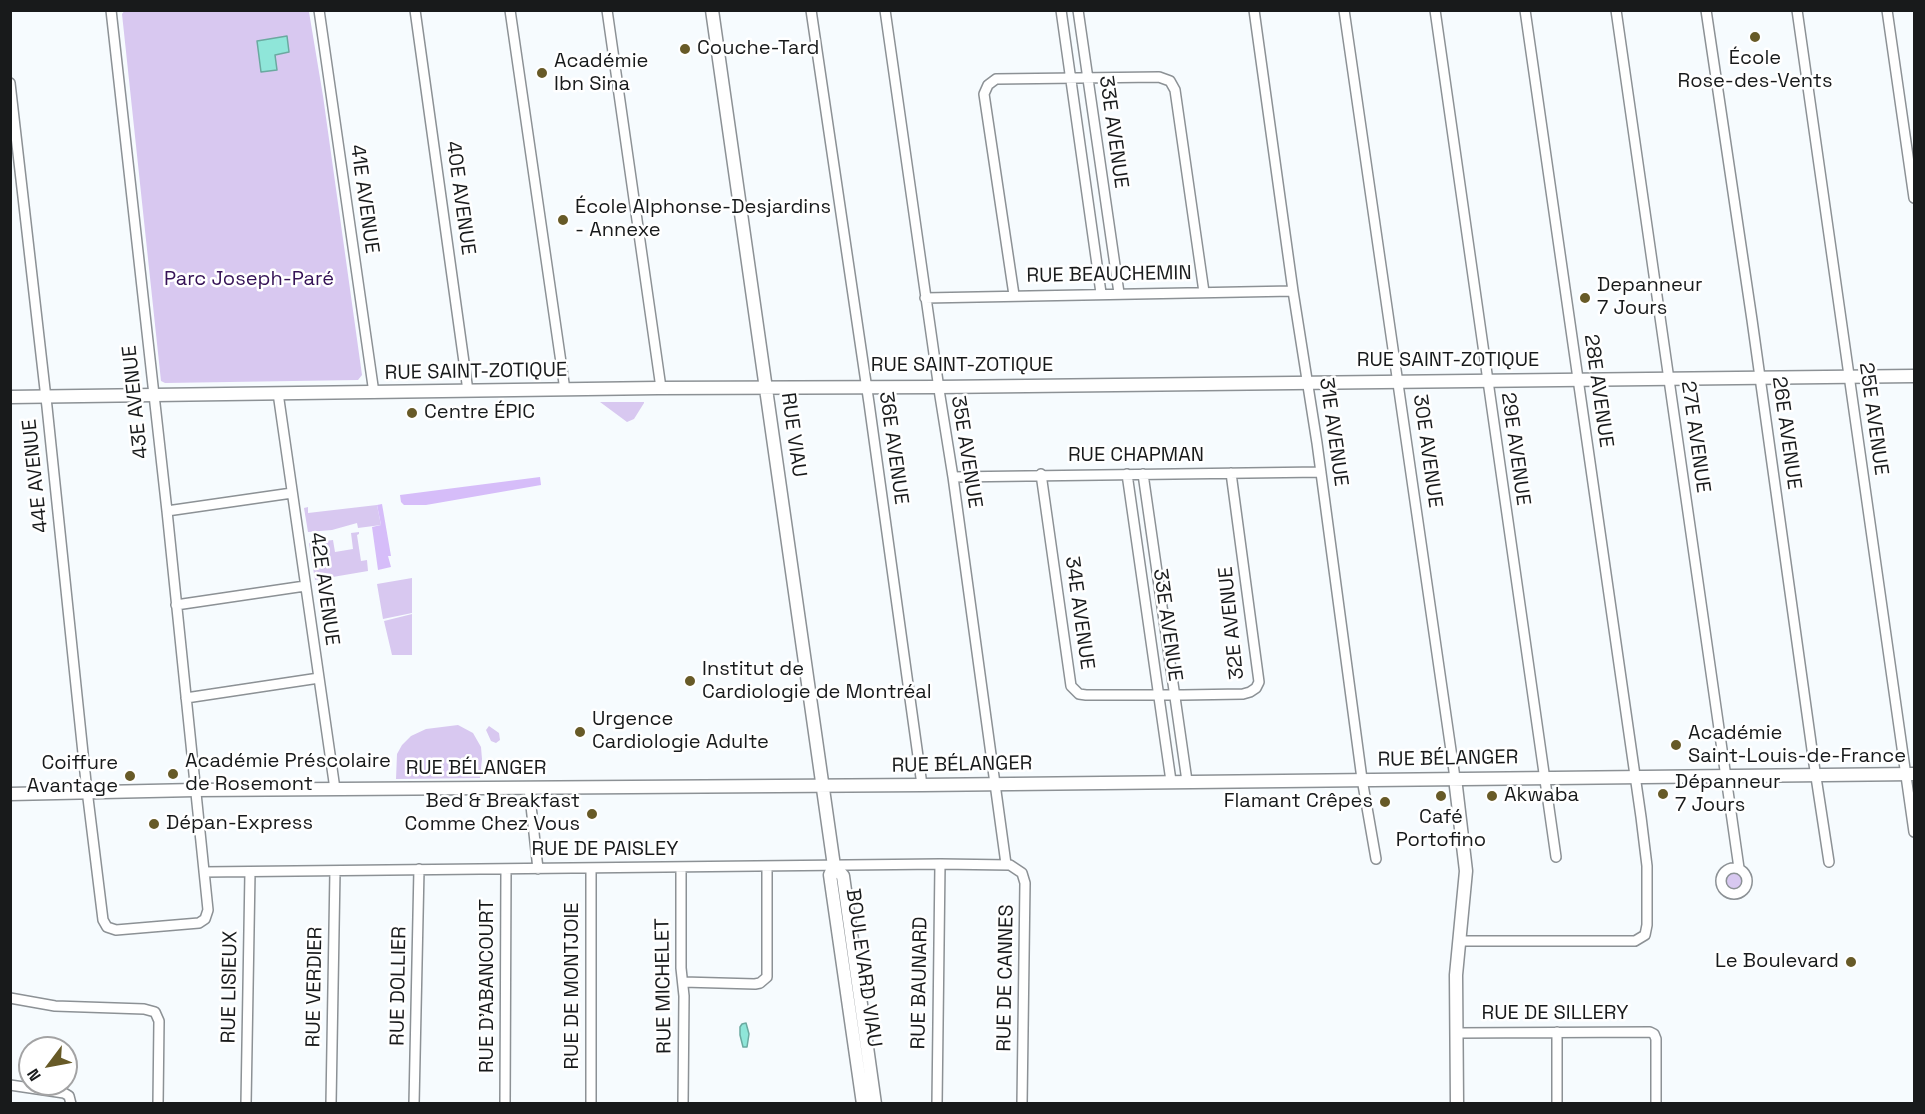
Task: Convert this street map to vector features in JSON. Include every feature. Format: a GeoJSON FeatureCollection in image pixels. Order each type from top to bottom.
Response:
{"type":"FeatureCollection","features":[{"type":"Feature","properties":{"kind":"street","name":"43E AVENUE"},"geometry":{"type":"LineString","coordinates":[[111,10],[167,511],[204,872]]}},
{"type":"Feature","properties":{"kind":"street","name":"41E AVENUE"},"geometry":{"type":"LineString","coordinates":[[319,10],[374,393]]}},
{"type":"Feature","properties":{"kind":"street","name":"40E AVENUE"},"geometry":{"type":"LineString","coordinates":[[415,10],[468,390]]}},
{"type":"Feature","properties":{"kind":"street"},"geometry":{"type":"LineString","coordinates":[[510,10],[565,390]]}},
{"type":"Feature","properties":{"kind":"street"},"geometry":{"type":"LineString","coordinates":[[607,10],[661,388]]}},
{"type":"Feature","properties":{"kind":"street","name":"RUE VIAU"},"geometry":{"type":"LineString","coordinates":[[712,10],[834,866]]}},
{"type":"Feature","properties":{"kind":"street","name":"36E AVENUE"},"geometry":{"type":"LineString","coordinates":[[811,10],[922,785]]}},
{"type":"Feature","properties":{"kind":"street","name":"35E AVENUE"},"geometry":{"type":"LineString","coordinates":[[885,10],[938,387],[953,477],[1006,864]]}},
{"type":"Feature","properties":{"kind":"street","name":"33E AVENUE"},"geometry":{"type":"LineString","coordinates":[[1061,10],[1101,293]]}},
{"type":"Feature","properties":{"kind":"street","name":"33E AVENUE"},"geometry":{"type":"LineString","coordinates":[[1078,10],[1119,293]]}},
{"type":"Feature","properties":{"kind":"street","name":"31E AVENUE"},"geometry":{"type":"LineString","coordinates":[[1254,10],[1321,472],[1362,779],[1376,859]]}},
{"type":"Feature","properties":{"kind":"street","name":"30E AVENUE"},"geometry":{"type":"LineString","coordinates":[[1344,10],[1466,861],[1466,891],[1456,975],[1457,1104]]}},
{"type":"Feature","properties":{"kind":"street","name":"29E AVENUE"},"geometry":{"type":"LineString","coordinates":[[1435,10],[1556,857]]}},
{"type":"Feature","properties":{"kind":"street","name":"28E AVENUE"},"geometry":{"type":"LineString","coordinates":[[1459,941],[1632,941],[1643,938],[1647,925],[1647,866],[1635,776],[1525,10]]}},
{"type":"Feature","properties":{"kind":"street","name":"27E AVENUE"},"geometry":{"type":"LineString","coordinates":[[1616,10],[1739,868]]}},
{"type":"Feature","properties":{"kind":"street","name":"26E AVENUE"},"geometry":{"type":"LineString","coordinates":[[1706,10],[1829,862]]}},
{"type":"Feature","properties":{"kind":"street","name":"25E AVENUE"},"geometry":{"type":"LineString","coordinates":[[1797,10],[1910,774],[1914,832]]}},
{"type":"Feature","properties":{"kind":"street"},"geometry":{"type":"LineString","coordinates":[[1887,10],[1914,198]]}},
{"type":"Feature","properties":{"kind":"street"},"geometry":{"type":"LineString","coordinates":[[1014,295],[984,94],[988,85],[996,79],[1159,77],[1170,81],[1175,90],[1204,292]]}},
{"type":"Feature","properties":{"kind":"street","name":"44E AVENUE"},"geometry":{"type":"LineString","coordinates":[[10,83],[103,920],[107,927],[116,930],[202,921],[206,919],[208,910],[204,872]]}},
{"type":"Feature","properties":{"kind":"street","name":"RUE BEAUCHEMIN"},"geometry":{"type":"LineString","coordinates":[[925,297],[1293,291]]}},
{"type":"Feature","properties":{"kind":"street","name":"RUE SAINT-ZOTIQUE"},"geometry":{"type":"LineString","coordinates":[[10,397],[468,390],[1914,376]]}},
{"type":"Feature","properties":{"kind":"street","name":"42E AVENUE"},"geometry":{"type":"LineString","coordinates":[[278,393],[335,789]]}},
{"type":"Feature","properties":{"kind":"street","name":"RUE CHAPMAN"},"geometry":{"type":"LineString","coordinates":[[953,477],[1041,474],[1321,472]]}},
{"type":"Feature","properties":{"kind":"street","name":"32E AVENUE"},"geometry":{"type":"LineString","coordinates":[[1176,695],[1243,694],[1256,688],[1259,682],[1231,473]]}},
{"type":"Feature","properties":{"kind":"street","name":"34E AVENUE"},"geometry":{"type":"LineString","coordinates":[[1041,474],[1071,686],[1079,694],[1086,695],[1176,695]]}},
{"type":"Feature","properties":{"kind":"street","name":"33E AVENUE"},"geometry":{"type":"LineString","coordinates":[[1126,474],[1170,782]]}},
{"type":"Feature","properties":{"kind":"street","name":"33E AVENUE"},"geometry":{"type":"LineString","coordinates":[[1143,474],[1187,781]]}},
{"type":"Feature","properties":{"kind":"street"},"geometry":{"type":"LineString","coordinates":[[167,511],[292,493]]}},
{"type":"Feature","properties":{"kind":"street"},"geometry":{"type":"LineString","coordinates":[[176,605],[305,586]]}},
{"type":"Feature","properties":{"kind":"street"},"geometry":{"type":"LineString","coordinates":[[186,698],[319,678]]}},
{"type":"Feature","properties":{"kind":"street","name":"RUE BÉLANGER"},"geometry":{"type":"LineString","coordinates":[[10,794],[195,790],[1910,774]]}},
{"type":"Feature","properties":{"kind":"street"},"geometry":{"type":"LineString","coordinates":[[529,788],[537,869]]}},
{"type":"Feature","properties":{"kind":"street","name":"RUE BAUNARD"},"geometry":{"type":"LineString","coordinates":[[937,1104],[940,864]]}},
{"type":"Feature","properties":{"kind":"street","name":"RUE DE PAISLEY"},"geometry":{"type":"LineString","coordinates":[[204,872],[1006,864]]}},
{"type":"Feature","properties":{"kind":"street","name":"RUE DE CANNES"},"geometry":{"type":"LineString","coordinates":[[1006,864],[1014,866],[1022,873],[1025,883],[1022,1104]]}},
{"type":"Feature","properties":{"kind":"street","name":"BOULEVARD VIAU"},"geometry":{"type":"LineString","coordinates":[[863,1104],[830,875],[834,866],[843,876],[875,1104]]}},
{"type":"Feature","properties":{"kind":"street"},"geometry":{"type":"LineString","coordinates":[[683,982],[755,984],[767,977],[767,867]]}},
{"type":"Feature","properties":{"kind":"street","name":"RUE DE MONTJOIE"},"geometry":{"type":"LineString","coordinates":[[591,868],[591,1104]]}},
{"type":"Feature","properties":{"kind":"street","name":"RUE MICHELET"},"geometry":{"type":"LineString","coordinates":[[681,868],[683,1104]]}},
{"type":"Feature","properties":{"kind":"street","name":"RUE D'ABANCOURT"},"geometry":{"type":"LineString","coordinates":[[505,1104],[506,869]]}},
{"type":"Feature","properties":{"kind":"street","name":"RUE DOLLIER"},"geometry":{"type":"LineString","coordinates":[[414,1104],[419,870]]}},
{"type":"Feature","properties":{"kind":"street","name":"RUE VERDIER"},"geometry":{"type":"LineString","coordinates":[[331,1104],[335,871]]}},
{"type":"Feature","properties":{"kind":"street","name":"RUE LISIEUX"},"geometry":{"type":"LineString","coordinates":[[246,1104],[250,872]]}},
{"type":"Feature","properties":{"kind":"street"},"geometry":{"type":"LineString","coordinates":[[10,998],[55,1006],[144,1009],[157,1013],[159,1021],[158,1104]]}},
{"type":"Feature","properties":{"kind":"street","name":"RUE DE SILLERY"},"geometry":{"type":"LineString","coordinates":[[1456,1032],[1645,1031],[1654,1034],[1656,1104]]}},
{"type":"Feature","properties":{"kind":"street"},"geometry":{"type":"LineString","coordinates":[[1557,1032],[1557,1104]]}},
{"type":"Feature","properties":{"kind":"street"},"geometry":{"type":"LineString","coordinates":[[10,1084],[64,1093],[70,1100]]}},
{"type":"Feature","properties":{"kind":"green space","name":"Parc Joseph-Paré"},"geometry":{"type":"Polygon","coordinates":[[[125,10],[309,12],[362,375],[358,380],[165,383],[161,381],[122,14],[125,10]]]}},
{"type":"Feature","properties":{"kind":"green space"},"geometry":{"type":"Polygon","coordinates":[[[600,402],[644,403],[634,419],[627,422],[600,402]]]}},
{"type":"Feature","properties":{"kind":"green space"},"geometry":{"type":"Polygon","coordinates":[[[377,505],[381,525],[358,528],[357,523],[332,530],[308,532],[304,508],[308,507],[308,513],[377,505]]]}},
{"type":"Feature","properties":{"kind":"green space"},"geometry":{"type":"Polygon","coordinates":[[[359,532],[357,535],[361,561],[367,560],[368,571],[315,580],[309,543],[333,540],[335,552],[353,549],[351,533],[359,532]]]}},
{"type":"Feature","properties":{"kind":"green space"},"geometry":{"type":"Polygon","coordinates":[[[412,578],[412,613],[383,619],[377,584],[412,578]]]}},
{"type":"Feature","properties":{"kind":"green space"},"geometry":{"type":"Polygon","coordinates":[[[412,614],[412,655],[392,655],[384,621],[412,614]]]}},
{"type":"Feature","properties":{"kind":"green space"},"geometry":{"type":"Polygon","coordinates":[[[458,725],[473,733],[481,747],[480,778],[396,779],[397,754],[411,736],[426,729],[458,725]]]}},
{"type":"Feature","properties":{"kind":"green space"},"geometry":{"type":"Polygon","coordinates":[[[489,726],[499,733],[500,740],[496,743],[491,741],[486,730],[489,726]]]}},
{"type":"Feature","properties":{"kind":"green space"},"geometry":{"type":"Polygon","coordinates":[[[1735,871],[1741,874],[1744,880],[1741,886],[1735,889],[1729,886],[1726,880],[1729,874],[1735,871]]]}},
{"type":"Feature","properties":{"kind":"shaded area"},"geometry":{"type":"Polygon","coordinates":[[[287,36],[289,52],[275,55],[277,70],[261,72],[257,41],[287,36]]]}},
{"type":"Feature","properties":{"kind":"shaded area"},"geometry":{"type":"Polygon","coordinates":[[[540,477],[541,485],[426,505],[404,505],[401,502],[400,495],[540,477]]]}},
{"type":"Feature","properties":{"kind":"shaded area"},"geometry":{"type":"Polygon","coordinates":[[[382,504],[391,567],[378,570],[372,527],[381,525],[377,505],[382,504]]]}},
{"type":"Feature","properties":{"kind":"shaded area"},"geometry":{"type":"Polygon","coordinates":[[[746,1023],[749,1034],[747,1047],[743,1047],[740,1027],[746,1023]]]}},
{"type":"Feature","properties":{"kind":"place","name":"École Rose-des-Vents"},"geometry":{"type":"Point","coordinates":[1755,37]}},
{"type":"Feature","properties":{"kind":"place","name":"Couche-Tard"},"geometry":{"type":"Point","coordinates":[685,49]}},
{"type":"Feature","properties":{"kind":"place","name":"Académie Ibn Sina"},"geometry":{"type":"Point","coordinates":[542,73]}},
{"type":"Feature","properties":{"kind":"place","name":"École Alphonse-Desjardins - Annexe"},"geometry":{"type":"Point","coordinates":[563,220]}},
{"type":"Feature","properties":{"kind":"place","name":"Depanneur 7 Jours"},"geometry":{"type":"Point","coordinates":[1585,298]}},
{"type":"Feature","properties":{"kind":"place","name":"Centre ÉPIC"},"geometry":{"type":"Point","coordinates":[412,413]}},
{"type":"Feature","properties":{"kind":"place","name":"Institut de Cardiologie de Montréal"},"geometry":{"type":"Point","coordinates":[690,681]}},
{"type":"Feature","properties":{"kind":"place","name":"Urgence Cardiologie Adulte"},"geometry":{"type":"Point","coordinates":[580,732]}},
{"type":"Feature","properties":{"kind":"place","name":"Académie Saint-Louis-de-France"},"geometry":{"type":"Point","coordinates":[1676,745]}},
{"type":"Feature","properties":{"kind":"place","name":"Académie Préscolaire de Rosemont"},"geometry":{"type":"Point","coordinates":[173,774]}},
{"type":"Feature","properties":{"kind":"place","name":"Coiffure Avantage"},"geometry":{"type":"Point","coordinates":[130,776]}},
{"type":"Feature","properties":{"kind":"place","name":"Dépanneur 7 Jours"},"geometry":{"type":"Point","coordinates":[1663,794]}},
{"type":"Feature","properties":{"kind":"place","name":"Café Portofino"},"geometry":{"type":"Point","coordinates":[1441,796]}},
{"type":"Feature","properties":{"kind":"place","name":"Akwaba"},"geometry":{"type":"Point","coordinates":[1492,796]}},
{"type":"Feature","properties":{"kind":"place","name":"Flamant Crêpes"},"geometry":{"type":"Point","coordinates":[1385,802]}},
{"type":"Feature","properties":{"kind":"place","name":"Bed & Breakfast Comme Chez Vous"},"geometry":{"type":"Point","coordinates":[592,814]}},
{"type":"Feature","properties":{"kind":"place","name":"Dépan-Express"},"geometry":{"type":"Point","coordinates":[154,824]}},
{"type":"Feature","properties":{"kind":"place","name":"Le Boulevard"},"geometry":{"type":"Point","coordinates":[1851,962]}}]}
